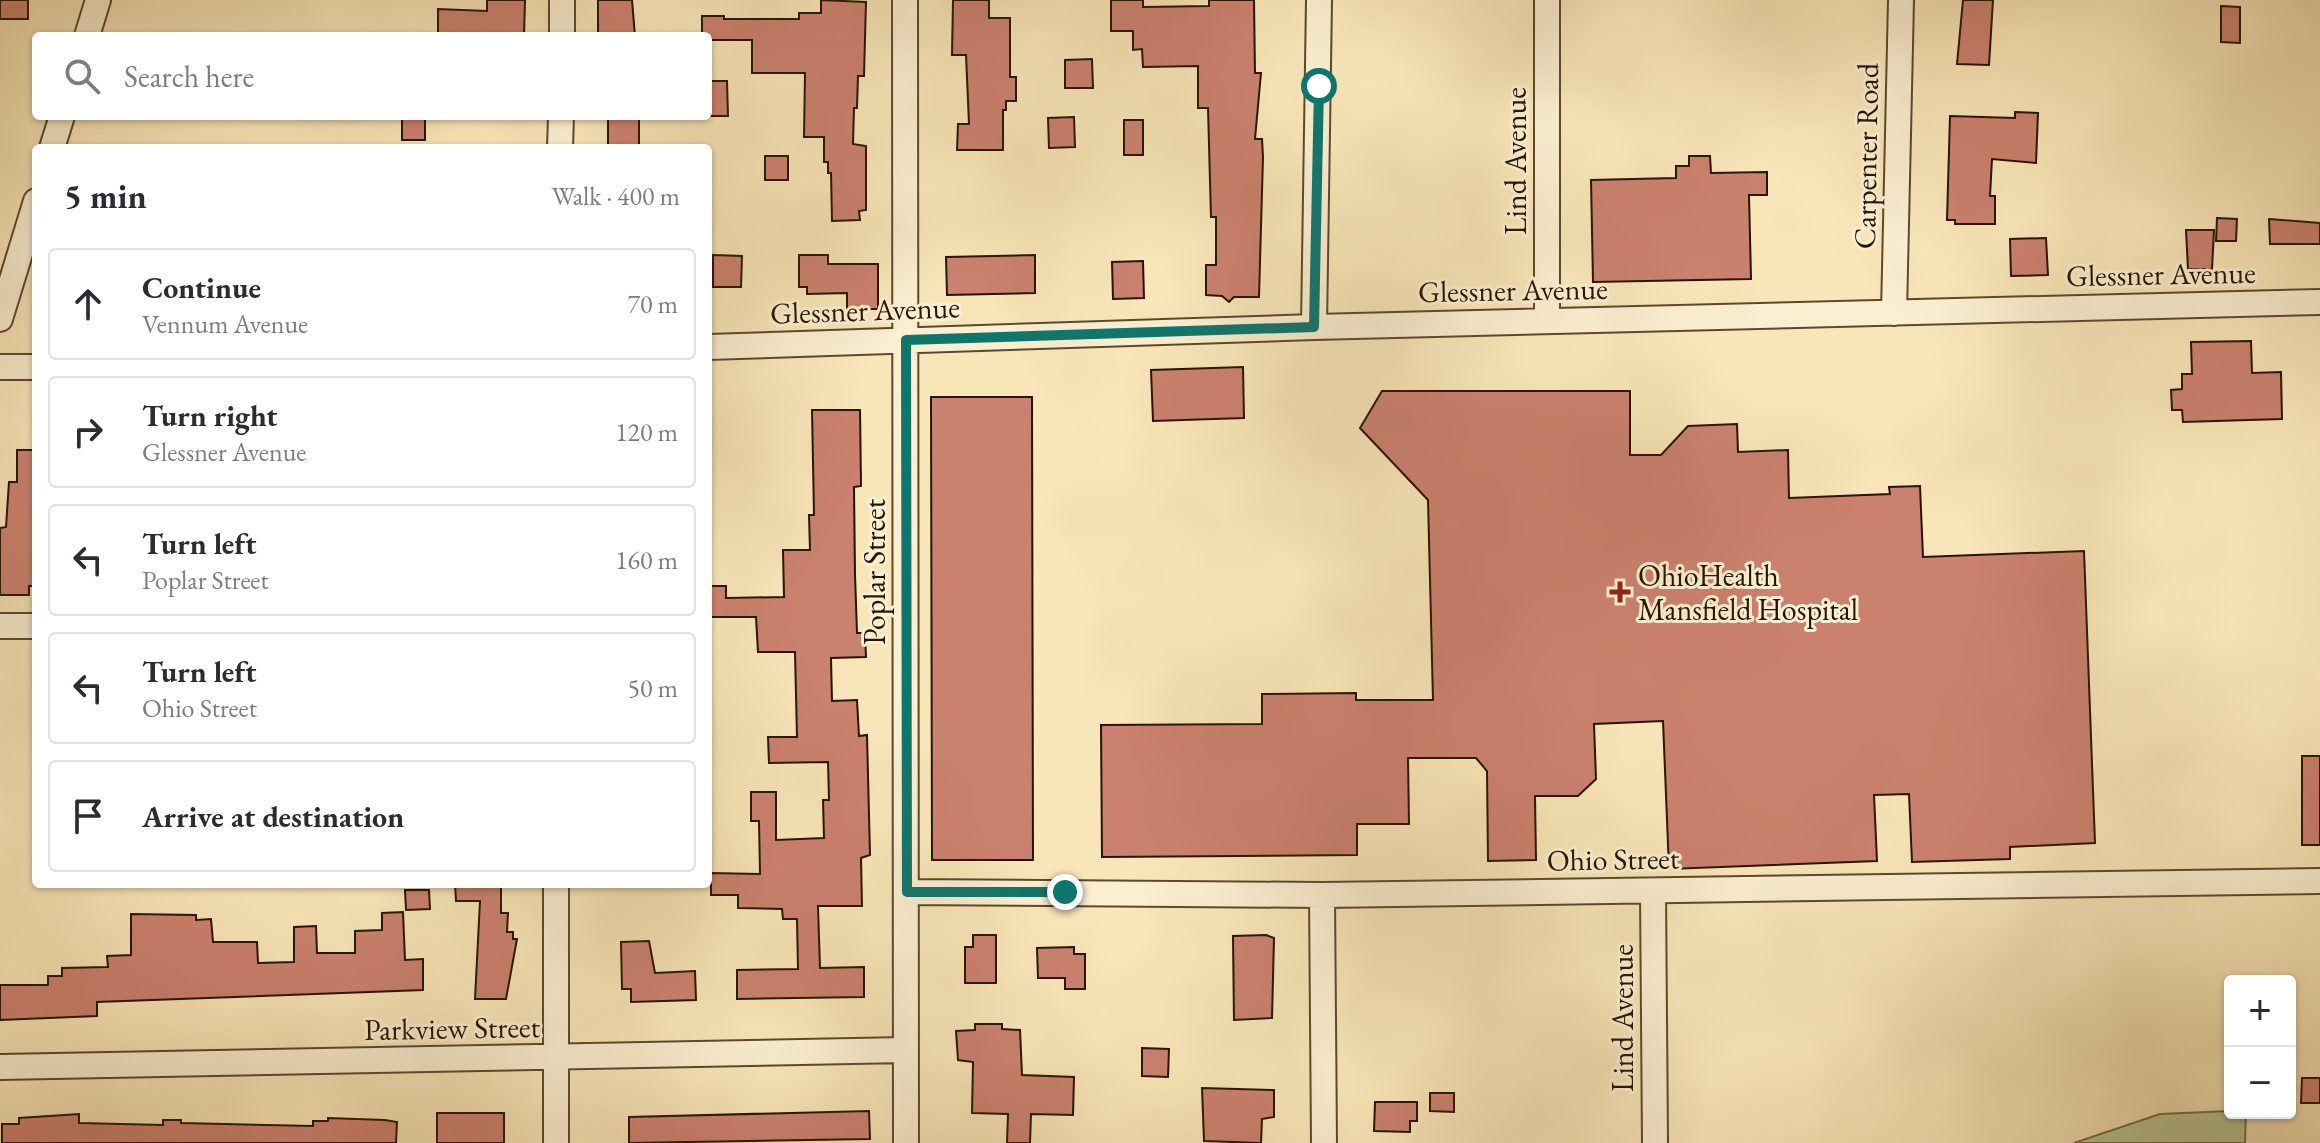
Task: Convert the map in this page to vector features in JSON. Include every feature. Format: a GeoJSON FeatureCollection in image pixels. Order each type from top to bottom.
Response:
{"type":"FeatureCollection","features":[{"type":"Feature","properties":{"kind":"street"},"geometry":{"type":"LineString","coordinates":[[88,32],[98,0]]}},
{"type":"Feature","properties":{"kind":"street"},"geometry":{"type":"LineString","coordinates":[[562,0],[562,32]]}},
{"type":"Feature","properties":{"kind":"street","name":"Poplar Street"},"geometry":{"type":"LineString","coordinates":[[905,0],[906,1143]]}},
{"type":"Feature","properties":{"kind":"street"},"geometry":{"type":"LineString","coordinates":[[1314,327],[1319,0]]}},
{"type":"Feature","properties":{"kind":"street","name":"Lind Avenue"},"geometry":{"type":"LineString","coordinates":[[1547,0],[1547,321]]}},
{"type":"Feature","properties":{"kind":"street","name":"Carpenter Road"},"geometry":{"type":"LineString","coordinates":[[1894,313],[1901,0]]}},
{"type":"Feature","properties":{"kind":"street"},"geometry":{"type":"LineString","coordinates":[[53,144],[61,120]]}},
{"type":"Feature","properties":{"kind":"street"},"geometry":{"type":"LineString","coordinates":[[560,144],[561,120]]}},
{"type":"Feature","properties":{"kind":"street"},"geometry":{"type":"LineString","coordinates":[[0,319],[32,214]]}},
{"type":"Feature","properties":{"kind":"street","name":"Glessner Avenue"},"geometry":{"type":"LineString","coordinates":[[712,347],[1314,327],[2320,302]]}},
{"type":"Feature","properties":{"kind":"street"},"geometry":{"type":"LineString","coordinates":[[0,367],[32,367]]}},
{"type":"Feature","properties":{"kind":"street"},"geometry":{"type":"LineString","coordinates":[[0,626],[32,626]]}},
{"type":"Feature","properties":{"kind":"street","name":"Ohio Street"},"geometry":{"type":"LineString","coordinates":[[907,892],[1322,895],[2320,881]]}},
{"type":"Feature","properties":{"kind":"street"},"geometry":{"type":"LineString","coordinates":[[556,888],[556,1143]]}},
{"type":"Feature","properties":{"kind":"street","name":"Lind Avenue"},"geometry":{"type":"LineString","coordinates":[[1653,892],[1655,1143]]}},
{"type":"Feature","properties":{"kind":"street"},"geometry":{"type":"LineString","coordinates":[[1322,895],[1324,1143]]}},
{"type":"Feature","properties":{"kind":"street","name":"Parkview Street"},"geometry":{"type":"LineString","coordinates":[[0,1067],[905,1050]]}},
{"type":"Feature","properties":{"kind":"green space"},"geometry":{"type":"Polygon","coordinates":[[[2224,1111],[2224,1119],[2246,1119],[2245,1143],[2074,1143],[2160,1114],[2224,1111]]]}},
{"type":"Feature","properties":{"kind":"building"},"geometry":{"type":"Polygon","coordinates":[[[0,0],[28,0],[28,19],[0,19],[0,0]]]}},
{"type":"Feature","properties":{"kind":"building"},"geometry":{"type":"Polygon","coordinates":[[[487,0],[525,0],[524,32],[438,32],[438,9],[487,11],[487,0]]]}},
{"type":"Feature","properties":{"kind":"building"},"geometry":{"type":"Polygon","coordinates":[[[598,0],[632,0],[635,32],[598,32],[598,0]]]}},
{"type":"Feature","properties":{"kind":"building"},"geometry":{"type":"Polygon","coordinates":[[[821,0],[866,2],[864,76],[858,76],[853,144],[866,146],[866,210],[859,211],[860,220],[832,221],[831,173],[828,173],[828,162],[824,162],[824,137],[804,137],[805,73],[752,73],[752,40],[712,40],[712,32],[702,32],[702,16],[799,19],[799,13],[821,13],[821,0]]]}},
{"type":"Feature","properties":{"kind":"building"},"geometry":{"type":"Polygon","coordinates":[[[953,0],[989,0],[989,18],[1010,18],[1010,77],[1016,77],[1016,101],[1006,101],[1006,110],[1003,110],[1003,150],[957,150],[958,124],[969,124],[966,55],[952,55],[953,0]]]}},
{"type":"Feature","properties":{"kind":"building"},"geometry":{"type":"Polygon","coordinates":[[[1111,0],[1143,0],[1143,7],[1209,6],[1209,0],[1254,0],[1255,73],[1261,73],[1255,139],[1262,139],[1263,157],[1259,297],[1234,297],[1229,302],[1222,296],[1206,295],[1206,265],[1216,265],[1216,217],[1211,217],[1208,108],[1198,108],[1198,66],[1143,67],[1142,49],[1133,50],[1133,31],[1111,31],[1111,0]]]}},
{"type":"Feature","properties":{"kind":"building"},"geometry":{"type":"Polygon","coordinates":[[[1963,0],[1993,0],[1989,65],[1957,64],[1963,0]]]}},
{"type":"Feature","properties":{"kind":"building"},"geometry":{"type":"Polygon","coordinates":[[[2221,6],[2240,7],[2240,43],[2221,42],[2221,6]]]}},
{"type":"Feature","properties":{"kind":"building"},"geometry":{"type":"Polygon","coordinates":[[[1092,59],[1093,88],[1065,88],[1065,60],[1092,59]]]}},
{"type":"Feature","properties":{"kind":"building"},"geometry":{"type":"Polygon","coordinates":[[[712,81],[727,81],[728,116],[712,116],[712,81]]]}},
{"type":"Feature","properties":{"kind":"building"},"geometry":{"type":"Polygon","coordinates":[[[2015,112],[2038,113],[2036,163],[1992,159],[1990,196],[1995,196],[1995,224],[1955,224],[1955,220],[1947,220],[1950,116],[2015,118],[2015,112]]]}},
{"type":"Feature","properties":{"kind":"building"},"geometry":{"type":"Polygon","coordinates":[[[1074,117],[1075,147],[1049,148],[1048,118],[1074,117]]]}},
{"type":"Feature","properties":{"kind":"building"},"geometry":{"type":"Polygon","coordinates":[[[402,120],[425,120],[425,140],[402,140],[402,120]]]}},
{"type":"Feature","properties":{"kind":"building"},"geometry":{"type":"Polygon","coordinates":[[[608,120],[639,120],[639,144],[608,144],[608,120]]]}},
{"type":"Feature","properties":{"kind":"building"},"geometry":{"type":"Polygon","coordinates":[[[1124,120],[1143,120],[1143,155],[1124,155],[1124,120]]]}},
{"type":"Feature","properties":{"kind":"building"},"geometry":{"type":"Polygon","coordinates":[[[765,156],[788,156],[788,180],[765,180],[765,156]]]}},
{"type":"Feature","properties":{"kind":"building"},"geometry":{"type":"Polygon","coordinates":[[[1689,156],[1710,156],[1711,173],[1767,172],[1767,195],[1749,195],[1751,279],[1593,282],[1591,180],[1676,178],[1676,166],[1689,166],[1689,156]]]}},
{"type":"Feature","properties":{"kind":"building"},"geometry":{"type":"Polygon","coordinates":[[[2217,218],[2237,219],[2236,241],[2216,241],[2217,218]]]}},
{"type":"Feature","properties":{"kind":"building"},"geometry":{"type":"Polygon","coordinates":[[[2269,219],[2320,223],[2320,244],[2270,244],[2269,219]]]}},
{"type":"Feature","properties":{"kind":"building"},"geometry":{"type":"Polygon","coordinates":[[[2186,230],[2214,230],[2212,269],[2188,269],[2186,230]]]}},
{"type":"Feature","properties":{"kind":"building"},"geometry":{"type":"Polygon","coordinates":[[[2046,238],[2048,275],[2011,276],[2010,239],[2046,238]]]}},
{"type":"Feature","properties":{"kind":"building"},"geometry":{"type":"Polygon","coordinates":[[[713,255],[742,256],[741,287],[713,287],[713,255]]]}},
{"type":"Feature","properties":{"kind":"building"},"geometry":{"type":"Polygon","coordinates":[[[799,255],[828,255],[828,264],[878,264],[878,309],[847,309],[847,293],[807,294],[807,287],[799,287],[799,255]]]}},
{"type":"Feature","properties":{"kind":"building"},"geometry":{"type":"Polygon","coordinates":[[[1035,255],[1035,293],[947,295],[946,257],[1035,255]]]}},
{"type":"Feature","properties":{"kind":"building"},"geometry":{"type":"Polygon","coordinates":[[[1143,261],[1144,298],[1113,299],[1112,262],[1143,261]]]}},
{"type":"Feature","properties":{"kind":"building"},"geometry":{"type":"Polygon","coordinates":[[[2251,341],[2252,373],[2281,372],[2282,419],[2183,422],[2182,410],[2172,410],[2171,390],[2182,389],[2182,374],[2192,374],[2191,342],[2251,341]]]}},
{"type":"Feature","properties":{"kind":"building"},"geometry":{"type":"Polygon","coordinates":[[[1243,367],[1244,418],[1153,421],[1151,370],[1243,367]]]}},
{"type":"Feature","properties":{"kind":"building"},"geometry":{"type":"Polygon","coordinates":[[[1382,391],[1630,391],[1630,455],[1661,455],[1688,426],[1737,424],[1738,452],[1788,450],[1789,498],[1890,494],[1889,487],[1920,486],[1923,557],[2084,551],[2095,843],[2010,847],[2010,859],[1912,862],[1909,794],[1874,795],[1877,861],[1669,869],[1663,721],[1594,724],[1596,779],[1578,796],[1535,796],[1536,860],[1488,861],[1487,771],[1476,758],[1408,758],[1409,824],[1357,824],[1357,855],[1102,857],[1101,725],[1262,724],[1262,694],[1356,693],[1356,700],[1433,700],[1428,500],[1360,428],[1382,391]]]}},
{"type":"Feature","properties":{"kind":"building"},"geometry":{"type":"Polygon","coordinates":[[[931,397],[1032,397],[1033,860],[932,860],[931,397]]]}},
{"type":"Feature","properties":{"kind":"building"},"geometry":{"type":"Polygon","coordinates":[[[812,410],[860,410],[861,486],[854,487],[855,574],[857,633],[865,633],[866,657],[831,658],[832,701],[857,700],[859,736],[867,735],[870,855],[861,858],[862,906],[818,906],[820,968],[864,967],[864,997],[737,999],[737,970],[798,969],[797,919],[783,919],[782,909],[738,908],[738,895],[711,895],[712,873],[760,874],[759,821],[751,821],[751,792],[776,792],[776,840],[824,838],[823,800],[829,800],[828,762],[769,763],[768,737],[797,737],[795,652],[758,652],[756,617],[712,617],[712,586],[726,586],[726,598],[784,597],[783,550],[810,550],[809,515],[814,515],[812,410]]]}},
{"type":"Feature","properties":{"kind":"building"},"geometry":{"type":"Polygon","coordinates":[[[17,450],[32,450],[32,586],[29,586],[29,595],[0,595],[0,528],[6,527],[9,482],[17,482],[17,450]]]}},
{"type":"Feature","properties":{"kind":"building"},"geometry":{"type":"Polygon","coordinates":[[[2302,756],[2320,756],[2320,845],[2302,845],[2302,756]]]}},
{"type":"Feature","properties":{"kind":"building"},"geometry":{"type":"Polygon","coordinates":[[[455,888],[501,888],[501,913],[508,913],[507,932],[513,932],[513,939],[517,939],[506,999],[475,999],[480,901],[456,901],[455,888]]]}},
{"type":"Feature","properties":{"kind":"building"},"geometry":{"type":"Polygon","coordinates":[[[405,890],[429,890],[430,909],[406,910],[405,890]]]}},
{"type":"Feature","properties":{"kind":"building"},"geometry":{"type":"Polygon","coordinates":[[[403,912],[405,960],[423,959],[423,990],[97,1002],[97,1016],[0,1020],[0,985],[48,985],[48,976],[62,976],[62,968],[108,967],[107,956],[131,955],[131,914],[196,915],[196,920],[211,919],[213,942],[257,942],[258,963],[294,962],[294,927],[316,926],[317,953],[355,953],[355,931],[382,930],[382,913],[403,912]]]}},
{"type":"Feature","properties":{"kind":"building"},"geometry":{"type":"Polygon","coordinates":[[[973,935],[996,935],[996,983],[965,983],[965,947],[973,947],[973,935]]]}},
{"type":"Feature","properties":{"kind":"building"},"geometry":{"type":"Polygon","coordinates":[[[1266,935],[1274,938],[1272,1018],[1234,1020],[1233,936],[1266,935]]]}},
{"type":"Feature","properties":{"kind":"building"},"geometry":{"type":"Polygon","coordinates":[[[649,941],[655,973],[695,971],[696,1000],[631,1002],[631,989],[622,989],[621,942],[649,941]]]}},
{"type":"Feature","properties":{"kind":"building"},"geometry":{"type":"Polygon","coordinates":[[[1074,947],[1074,954],[1085,954],[1085,989],[1065,989],[1065,978],[1038,978],[1037,948],[1074,947]]]}},
{"type":"Feature","properties":{"kind":"building"},"geometry":{"type":"Polygon","coordinates":[[[975,1024],[1002,1024],[1002,1029],[1020,1030],[1022,1075],[1074,1077],[1073,1115],[1031,1114],[1030,1143],[1007,1143],[1008,1114],[972,1113],[973,1062],[958,1060],[956,1031],[975,1030],[975,1024]]]}},
{"type":"Feature","properties":{"kind":"building"},"geometry":{"type":"Polygon","coordinates":[[[1142,1048],[1169,1049],[1168,1077],[1142,1076],[1142,1048]]]}},
{"type":"Feature","properties":{"kind":"building"},"geometry":{"type":"Polygon","coordinates":[[[2302,1078],[2320,1078],[2320,1103],[2301,1103],[2302,1078]]]}},
{"type":"Feature","properties":{"kind":"building"},"geometry":{"type":"Polygon","coordinates":[[[1202,1088],[1274,1090],[1274,1117],[1262,1119],[1261,1143],[1204,1141],[1202,1088]]]}},
{"type":"Feature","properties":{"kind":"building"},"geometry":{"type":"Polygon","coordinates":[[[1430,1093],[1454,1093],[1454,1112],[1430,1111],[1430,1093]]]}},
{"type":"Feature","properties":{"kind":"building"},"geometry":{"type":"Polygon","coordinates":[[[1375,1102],[1417,1102],[1417,1121],[1410,1121],[1410,1132],[1374,1131],[1375,1102]]]}},
{"type":"Feature","properties":{"kind":"building"},"geometry":{"type":"Polygon","coordinates":[[[869,1111],[870,1139],[629,1143],[629,1117],[869,1111]]]}},
{"type":"Feature","properties":{"kind":"building"},"geometry":{"type":"Polygon","coordinates":[[[437,1113],[504,1113],[504,1143],[437,1143],[437,1113]]]}},
{"type":"Feature","properties":{"kind":"building"},"geometry":{"type":"Polygon","coordinates":[[[79,1114],[79,1123],[163,1125],[163,1120],[313,1126],[313,1121],[328,1121],[328,1118],[385,1120],[397,1122],[396,1143],[2,1143],[2,1124],[19,1124],[19,1118],[79,1114]]]}},
{"type":"Feature","properties":{"kind":"place","name":"OhioHealth Mansfield Hospital"},"geometry":{"type":"Point","coordinates":[1620,592]}},
{"type":"Feature","properties":{"kind":"route"},"geometry":{"type":"LineString","coordinates":[[1065,892],[907,892],[906,340],[1314,327],[1319,86]]}}]}
